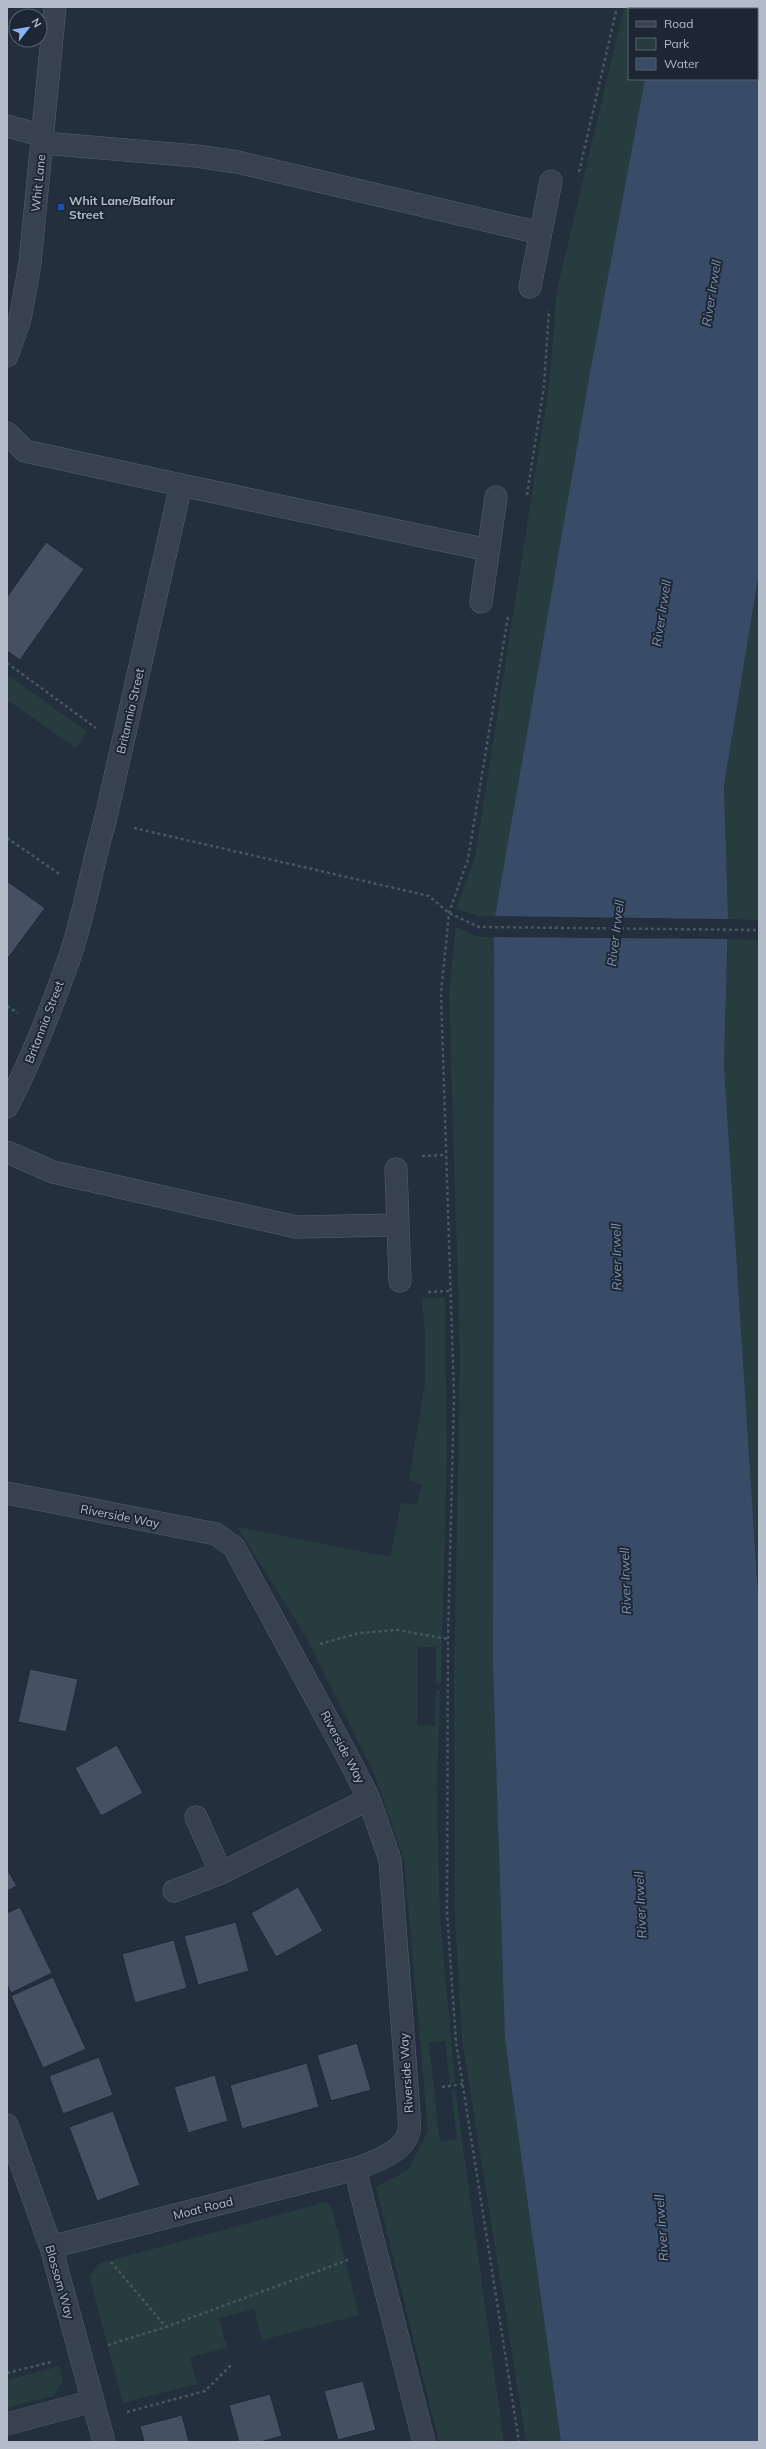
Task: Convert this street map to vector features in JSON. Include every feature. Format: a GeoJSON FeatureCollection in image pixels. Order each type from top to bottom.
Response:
{"type":"FeatureCollection","features":[{"type":"Feature","properties":{"kind":"street","name":"Whit Lane"},"geometry":{"type":"LineString","coordinates":[[7,356],[13,344],[22,312],[43,139],[55,7]]}},
{"type":"Feature","properties":{"kind":"street"},"geometry":{"type":"LineString","coordinates":[[7,126],[43,139],[237,162],[540,233]]}},
{"type":"Feature","properties":{"kind":"street"},"geometry":{"type":"LineString","coordinates":[[530,287],[551,181]]}},
{"type":"Feature","properties":{"kind":"street"},"geometry":{"type":"LineString","coordinates":[[7,433],[25,451],[488,550]]}},
{"type":"Feature","properties":{"kind":"street","name":"Britannia Street"},"geometry":{"type":"LineString","coordinates":[[7,1107],[21,1079],[70,955],[105,821],[181,485]]}},
{"type":"Feature","properties":{"kind":"street"},"geometry":{"type":"LineString","coordinates":[[481,602],[496,497]]}},
{"type":"Feature","properties":{"kind":"street"},"geometry":{"type":"LineString","coordinates":[[7,1152],[53,1172],[296,1227],[398,1225]]}},
{"type":"Feature","properties":{"kind":"street"},"geometry":{"type":"LineString","coordinates":[[396,1169],[400,1281]]}},
{"type":"Feature","properties":{"kind":"street","name":"Riverside Way"},"geometry":{"type":"LineString","coordinates":[[7,1493],[216,1534],[234,1546],[369,1799],[390,1860],[409,2131],[403,2142],[388,2156],[354,2169]]}},
{"type":"Feature","properties":{"kind":"street"},"geometry":{"type":"LineString","coordinates":[[174,1891],[221,1873],[369,1799]]}},
{"type":"Feature","properties":{"kind":"street"},"geometry":{"type":"LineString","coordinates":[[196,1817],[221,1873]]}},
{"type":"Feature","properties":{"kind":"street","name":"Blossom Way"},"geometry":{"type":"LineString","coordinates":[[7,2125],[51,2247],[104,2442]]}},
{"type":"Feature","properties":{"kind":"street"},"geometry":{"type":"LineString","coordinates":[[354,2169],[424,2442]]}},
{"type":"Feature","properties":{"kind":"street","name":"Moat Road"},"geometry":{"type":"LineString","coordinates":[[51,2247],[354,2169]]}},
{"type":"Feature","properties":{"kind":"street"},"geometry":{"type":"LineString","coordinates":[[7,2424],[95,2410]]}},
{"type":"Feature","properties":{"kind":"path"},"geometry":{"type":"LineString","coordinates":[[579,176],[617,7]]}},
{"type":"Feature","properties":{"kind":"path"},"geometry":{"type":"LineString","coordinates":[[527,497],[544,386],[550,307]]}},
{"type":"Feature","properties":{"kind":"path"},"geometry":{"type":"LineString","coordinates":[[509,613],[468,859],[449,913],[441,993],[454,1396],[448,1639],[447,1912],[456,2042],[520,2442]]}},
{"type":"Feature","properties":{"kind":"path"},"geometry":{"type":"LineString","coordinates":[[7,664],[122,746]]}},
{"type":"Feature","properties":{"kind":"path"},"geometry":{"type":"LineString","coordinates":[[105,821],[429,896],[449,913],[479,927],[759,930]]}},
{"type":"Feature","properties":{"kind":"path"},"geometry":{"type":"LineString","coordinates":[[7,838],[87,893]]}},
{"type":"Feature","properties":{"kind":"path"},"geometry":{"type":"LineString","coordinates":[[296,1660],[320,1644],[359,1633],[398,1630],[448,1639]]}},
{"type":"Feature","properties":{"kind":"path"},"geometry":{"type":"LineString","coordinates":[[442,2087],[463,2084]]}},
{"type":"Feature","properties":{"kind":"path"},"geometry":{"type":"LineString","coordinates":[[101,2234],[107,2257],[166,2327]]}},
{"type":"Feature","properties":{"kind":"path"},"geometry":{"type":"LineString","coordinates":[[7,2373],[80,2354],[166,2327],[349,2259],[375,2254]]}},
{"type":"Feature","properties":{"kind":"path"},"geometry":{"type":"LineString","coordinates":[[95,2410],[205,2391],[232,2364]]}},
{"type":"Feature","properties":{"kind":"green space"},"geometry":{"type":"Polygon","coordinates":[[[624,7],[660,7],[628,8],[628,80],[645,80],[591,367],[495,916],[479,916],[456,909],[475,857],[549,385],[557,290],[624,7]]]}},
{"type":"Feature","properties":{"kind":"green space"},"geometry":{"type":"Polygon","coordinates":[[[759,572],[759,920],[728,919],[724,786],[759,572]]]}},
{"type":"Feature","properties":{"kind":"green space"},"geometry":{"type":"Polygon","coordinates":[[[7,675],[87,731],[76,748],[7,700],[7,675]]]}},
{"type":"Feature","properties":{"kind":"green space"},"geometry":{"type":"Polygon","coordinates":[[[456,927],[479,937],[494,937],[493,1667],[505,2040],[561,2442],[526,2442],[462,2040],[455,1919],[454,1680],[460,1354],[449,993],[456,927]]]}},
{"type":"Feature","properties":{"kind":"green space"},"geometry":{"type":"Polygon","coordinates":[[[728,939],[759,940],[759,1610],[724,1066],[728,939]]]}},
{"type":"Feature","properties":{"kind":"green space"},"geometry":{"type":"Polygon","coordinates":[[[445,1297],[447,1455],[441,1683],[436,1684],[436,1647],[418,1647],[417,1725],[435,1726],[436,1690],[440,1691],[437,1790],[440,1918],[455,2082],[450,2083],[445,2041],[429,2043],[440,2142],[457,2139],[451,2090],[455,2089],[504,2442],[439,2442],[376,2187],[408,2170],[428,2131],[404,1860],[375,1775],[305,1635],[237,1527],[390,1557],[401,1503],[417,1504],[422,1485],[409,1480],[425,1384],[425,1334],[422,1298],[445,1297]]]}},
{"type":"Feature","properties":{"kind":"green space"},"geometry":{"type":"Polygon","coordinates":[[[326,2202],[332,2209],[359,2315],[262,2340],[254,2309],[219,2318],[227,2348],[190,2357],[197,2384],[123,2403],[89,2276],[101,2263],[326,2202]]]}},
{"type":"Feature","properties":{"kind":"green space"},"geometry":{"type":"Polygon","coordinates":[[[60,2366],[63,2382],[53,2396],[7,2408],[7,2380],[60,2366]]]}},
{"type":"Feature","properties":{"kind":"water","name":"River Irwell"},"geometry":{"type":"Polygon","coordinates":[[[759,7],[759,572],[724,786],[728,919],[724,1066],[759,1610],[759,2442],[561,2442],[505,2040],[493,1667],[494,937],[495,916],[591,367],[645,80],[758,80],[758,8],[660,8],[759,7]]]}},
{"type":"Feature","properties":{"kind":"pier"},"geometry":{"type":"Polygon","coordinates":[[[493,916],[730,919],[730,939],[492,937],[493,916]]]}},
{"type":"Feature","properties":{"kind":"building"},"geometry":{"type":"Polygon","coordinates":[[[46,542],[84,569],[20,660],[7,651],[7,597],[46,542]]]}},
{"type":"Feature","properties":{"kind":"building"},"geometry":{"type":"Polygon","coordinates":[[[7,881],[45,908],[9,957],[7,956],[7,881]]]}},
{"type":"Feature","properties":{"kind":"building"},"geometry":{"type":"Polygon","coordinates":[[[30,1669],[78,1679],[66,1732],[18,1722],[30,1669]]]}},
{"type":"Feature","properties":{"kind":"building"},"geometry":{"type":"Polygon","coordinates":[[[117,1745],[143,1793],[101,1816],[75,1768],[117,1745]]]}},
{"type":"Feature","properties":{"kind":"building"},"geometry":{"type":"Polygon","coordinates":[[[7,1869],[17,1886],[7,1891],[7,1869]]]}},
{"type":"Feature","properties":{"kind":"building"},"geometry":{"type":"Polygon","coordinates":[[[298,1887],[323,1931],[276,1957],[251,1913],[298,1887]]]}},
{"type":"Feature","properties":{"kind":"building"},"geometry":{"type":"Polygon","coordinates":[[[20,1907],[52,1973],[11,1993],[7,1984],[7,1913],[20,1907]]]}},
{"type":"Feature","properties":{"kind":"building"},"geometry":{"type":"Polygon","coordinates":[[[236,1922],[249,1971],[198,1985],[184,1936],[236,1922]]]}},
{"type":"Feature","properties":{"kind":"building"},"geometry":{"type":"Polygon","coordinates":[[[174,1940],[187,1988],[135,2003],[122,1954],[174,1940]]]}},
{"type":"Feature","properties":{"kind":"building"},"geometry":{"type":"Polygon","coordinates":[[[53,1977],[86,2049],[43,2068],[11,1996],[53,1977]]]}},
{"type":"Feature","properties":{"kind":"building"},"geometry":{"type":"Polygon","coordinates":[[[357,2043],[371,2090],[331,2101],[317,2055],[357,2043]]]}},
{"type":"Feature","properties":{"kind":"building"},"geometry":{"type":"Polygon","coordinates":[[[99,2057],[113,2095],[63,2114],[49,2076],[99,2057]]]}},
{"type":"Feature","properties":{"kind":"building"},"geometry":{"type":"Polygon","coordinates":[[[307,2063],[319,2107],[242,2129],[230,2085],[307,2063]]]}},
{"type":"Feature","properties":{"kind":"building"},"geometry":{"type":"Polygon","coordinates":[[[215,2075],[228,2121],[188,2133],[174,2087],[215,2075]]]}},
{"type":"Feature","properties":{"kind":"building"},"geometry":{"type":"Polygon","coordinates":[[[113,2111],[140,2185],[97,2201],[69,2127],[113,2111]]]}},
{"type":"Feature","properties":{"kind":"building"},"geometry":{"type":"Polygon","coordinates":[[[363,2381],[376,2430],[338,2440],[324,2391],[363,2381]]]}},
{"type":"Feature","properties":{"kind":"building"},"geometry":{"type":"Polygon","coordinates":[[[270,2394],[282,2436],[260,2442],[239,2442],[229,2405],[270,2394]]]}},
{"type":"Feature","properties":{"kind":"building"},"geometry":{"type":"Polygon","coordinates":[[[182,2415],[189,2442],[144,2442],[140,2426],[182,2415]]]}},
{"type":"Feature","properties":{"kind":"place","name":"Whit Lane/Balfour Street"},"geometry":{"type":"Point","coordinates":[61,207]}}]}
